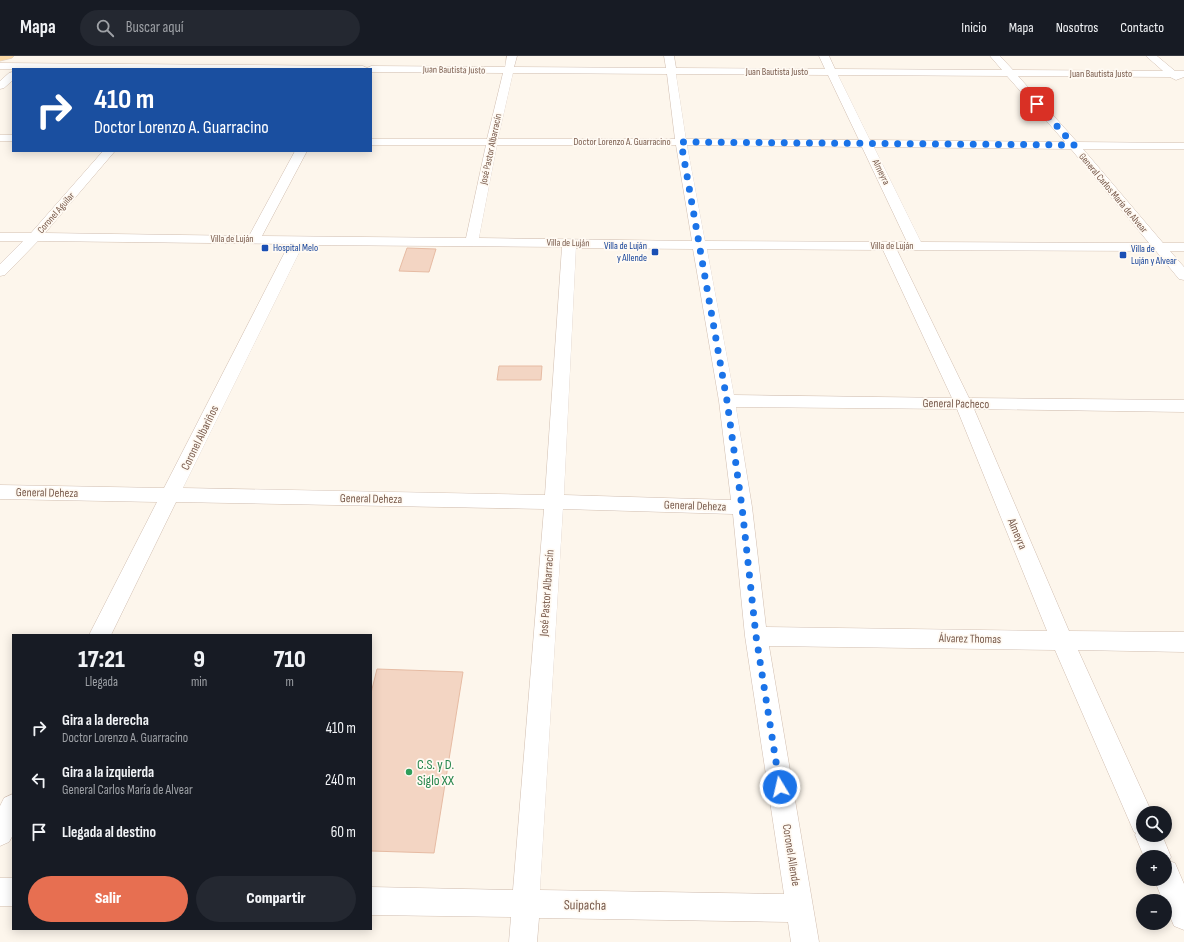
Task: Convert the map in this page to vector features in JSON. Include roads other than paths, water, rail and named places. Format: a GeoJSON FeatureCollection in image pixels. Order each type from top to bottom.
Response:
{"type":"FeatureCollection","features":[{"type":"Feature","properties":{"kind":"main road"},"geometry":{"type":"LineString","coordinates":[[0,58],[8,56]]}},
{"type":"Feature","properties":{"kind":"street"},"geometry":{"type":"LineString","coordinates":[[185,68],[196,56]]}},
{"type":"Feature","properties":{"kind":"street"},"geometry":{"type":"LineString","coordinates":[[348,68],[354,56]]}},
{"type":"Feature","properties":{"kind":"street","name":"José Pastor Albarracín"},"geometry":{"type":"LineString","coordinates":[[472,241],[492,142],[512,56]]}},
{"type":"Feature","properties":{"kind":"street","name":"Almeyra"},"geometry":{"type":"LineString","coordinates":[[824,56],[916,246]]}},
{"type":"Feature","properties":{"kind":"street","name":"General Carlos María de Alvear"},"geometry":{"type":"LineString","coordinates":[[995,56],[1074,145],[1184,276]]}},
{"type":"Feature","properties":{"kind":"street"},"geometry":{"type":"LineString","coordinates":[[1151,56],[1184,83]]}},
{"type":"Feature","properties":{"kind":"street","name":"Juan Bautista Justo"},"geometry":{"type":"LineString","coordinates":[[372,69],[509,71],[670,64],[832,72],[1184,74]]}},
{"type":"Feature","properties":{"kind":"street","name":"Coronel Allende"},"geometry":{"type":"LineString","coordinates":[[670,64],[681,142],[727,401],[742,507],[756,636],[805,942]]}},
{"type":"Feature","properties":{"kind":"street"},"geometry":{"type":"LineString","coordinates":[[0,66],[22,68]]}},
{"type":"Feature","properties":{"kind":"street"},"geometry":{"type":"LineString","coordinates":[[0,86],[12,76]]}},
{"type":"Feature","properties":{"kind":"street"},"geometry":{"type":"LineString","coordinates":[[0,138],[12,138]]}},
{"type":"Feature","properties":{"kind":"street","name":"Doctor Lorenzo A. Guarracino"},"geometry":{"type":"LineString","coordinates":[[372,142],[681,142],[1184,146]]}},
{"type":"Feature","properties":{"kind":"street","name":"Coronel Aguilar"},"geometry":{"type":"LineString","coordinates":[[0,272],[34,238],[108,152]]}},
{"type":"Feature","properties":{"kind":"street"},"geometry":{"type":"LineString","coordinates":[[254,239],[300,152]]}},
{"type":"Feature","properties":{"kind":"street","name":"Villa de Luján"},"geometry":{"type":"LineString","coordinates":[[0,237],[472,241],[700,245],[1184,247]]}},
{"type":"Feature","properties":{"kind":"street","name":"Coronel Albariños"},"geometry":{"type":"LineString","coordinates":[[101,634],[298,240]]}},
{"type":"Feature","properties":{"kind":"street","name":"José Pastor Albarracín"},"geometry":{"type":"LineString","coordinates":[[523,942],[554,502],[570,243]]}},
{"type":"Feature","properties":{"kind":"street","name":"Almeyra"},"geometry":{"type":"LineString","coordinates":[[888,246],[962,404],[1062,640],[1136,807]]}},
{"type":"Feature","properties":{"kind":"street","name":"General Pacheco"},"geometry":{"type":"LineString","coordinates":[[727,401],[1184,406]]}},
{"type":"Feature","properties":{"kind":"street","name":"General Deheza"},"geometry":{"type":"LineString","coordinates":[[0,492],[742,507]]}},
{"type":"Feature","properties":{"kind":"street","name":"Álvarez Thomas"},"geometry":{"type":"LineString","coordinates":[[756,636],[1184,642]]}},
{"type":"Feature","properties":{"kind":"street"},"geometry":{"type":"LineString","coordinates":[[0,833],[12,810]]}},
{"type":"Feature","properties":{"kind":"street"},"geometry":{"type":"LineString","coordinates":[[1171,886],[1184,916]]}},
{"type":"Feature","properties":{"kind":"street"},"geometry":{"type":"LineString","coordinates":[[0,892],[12,892]]}},
{"type":"Feature","properties":{"kind":"street","name":"Suipacha"},"geometry":{"type":"LineString","coordinates":[[372,901],[525,905],[799,908]]}},
{"type":"Feature","properties":{"kind":"place","name":"Hospital Melo"},"geometry":{"type":"Point","coordinates":[265,248]}},
{"type":"Feature","properties":{"kind":"place","name":"Villa de Luján y Allende"},"geometry":{"type":"Point","coordinates":[655,252]}},
{"type":"Feature","properties":{"kind":"place","name":"Villa de Luján y Alvear"},"geometry":{"type":"Point","coordinates":[1123,255]}},
{"type":"Feature","properties":{"kind":"place","name":"C.S. y D. Siglo XX"},"geometry":{"type":"Point","coordinates":[409,772]}}]}
